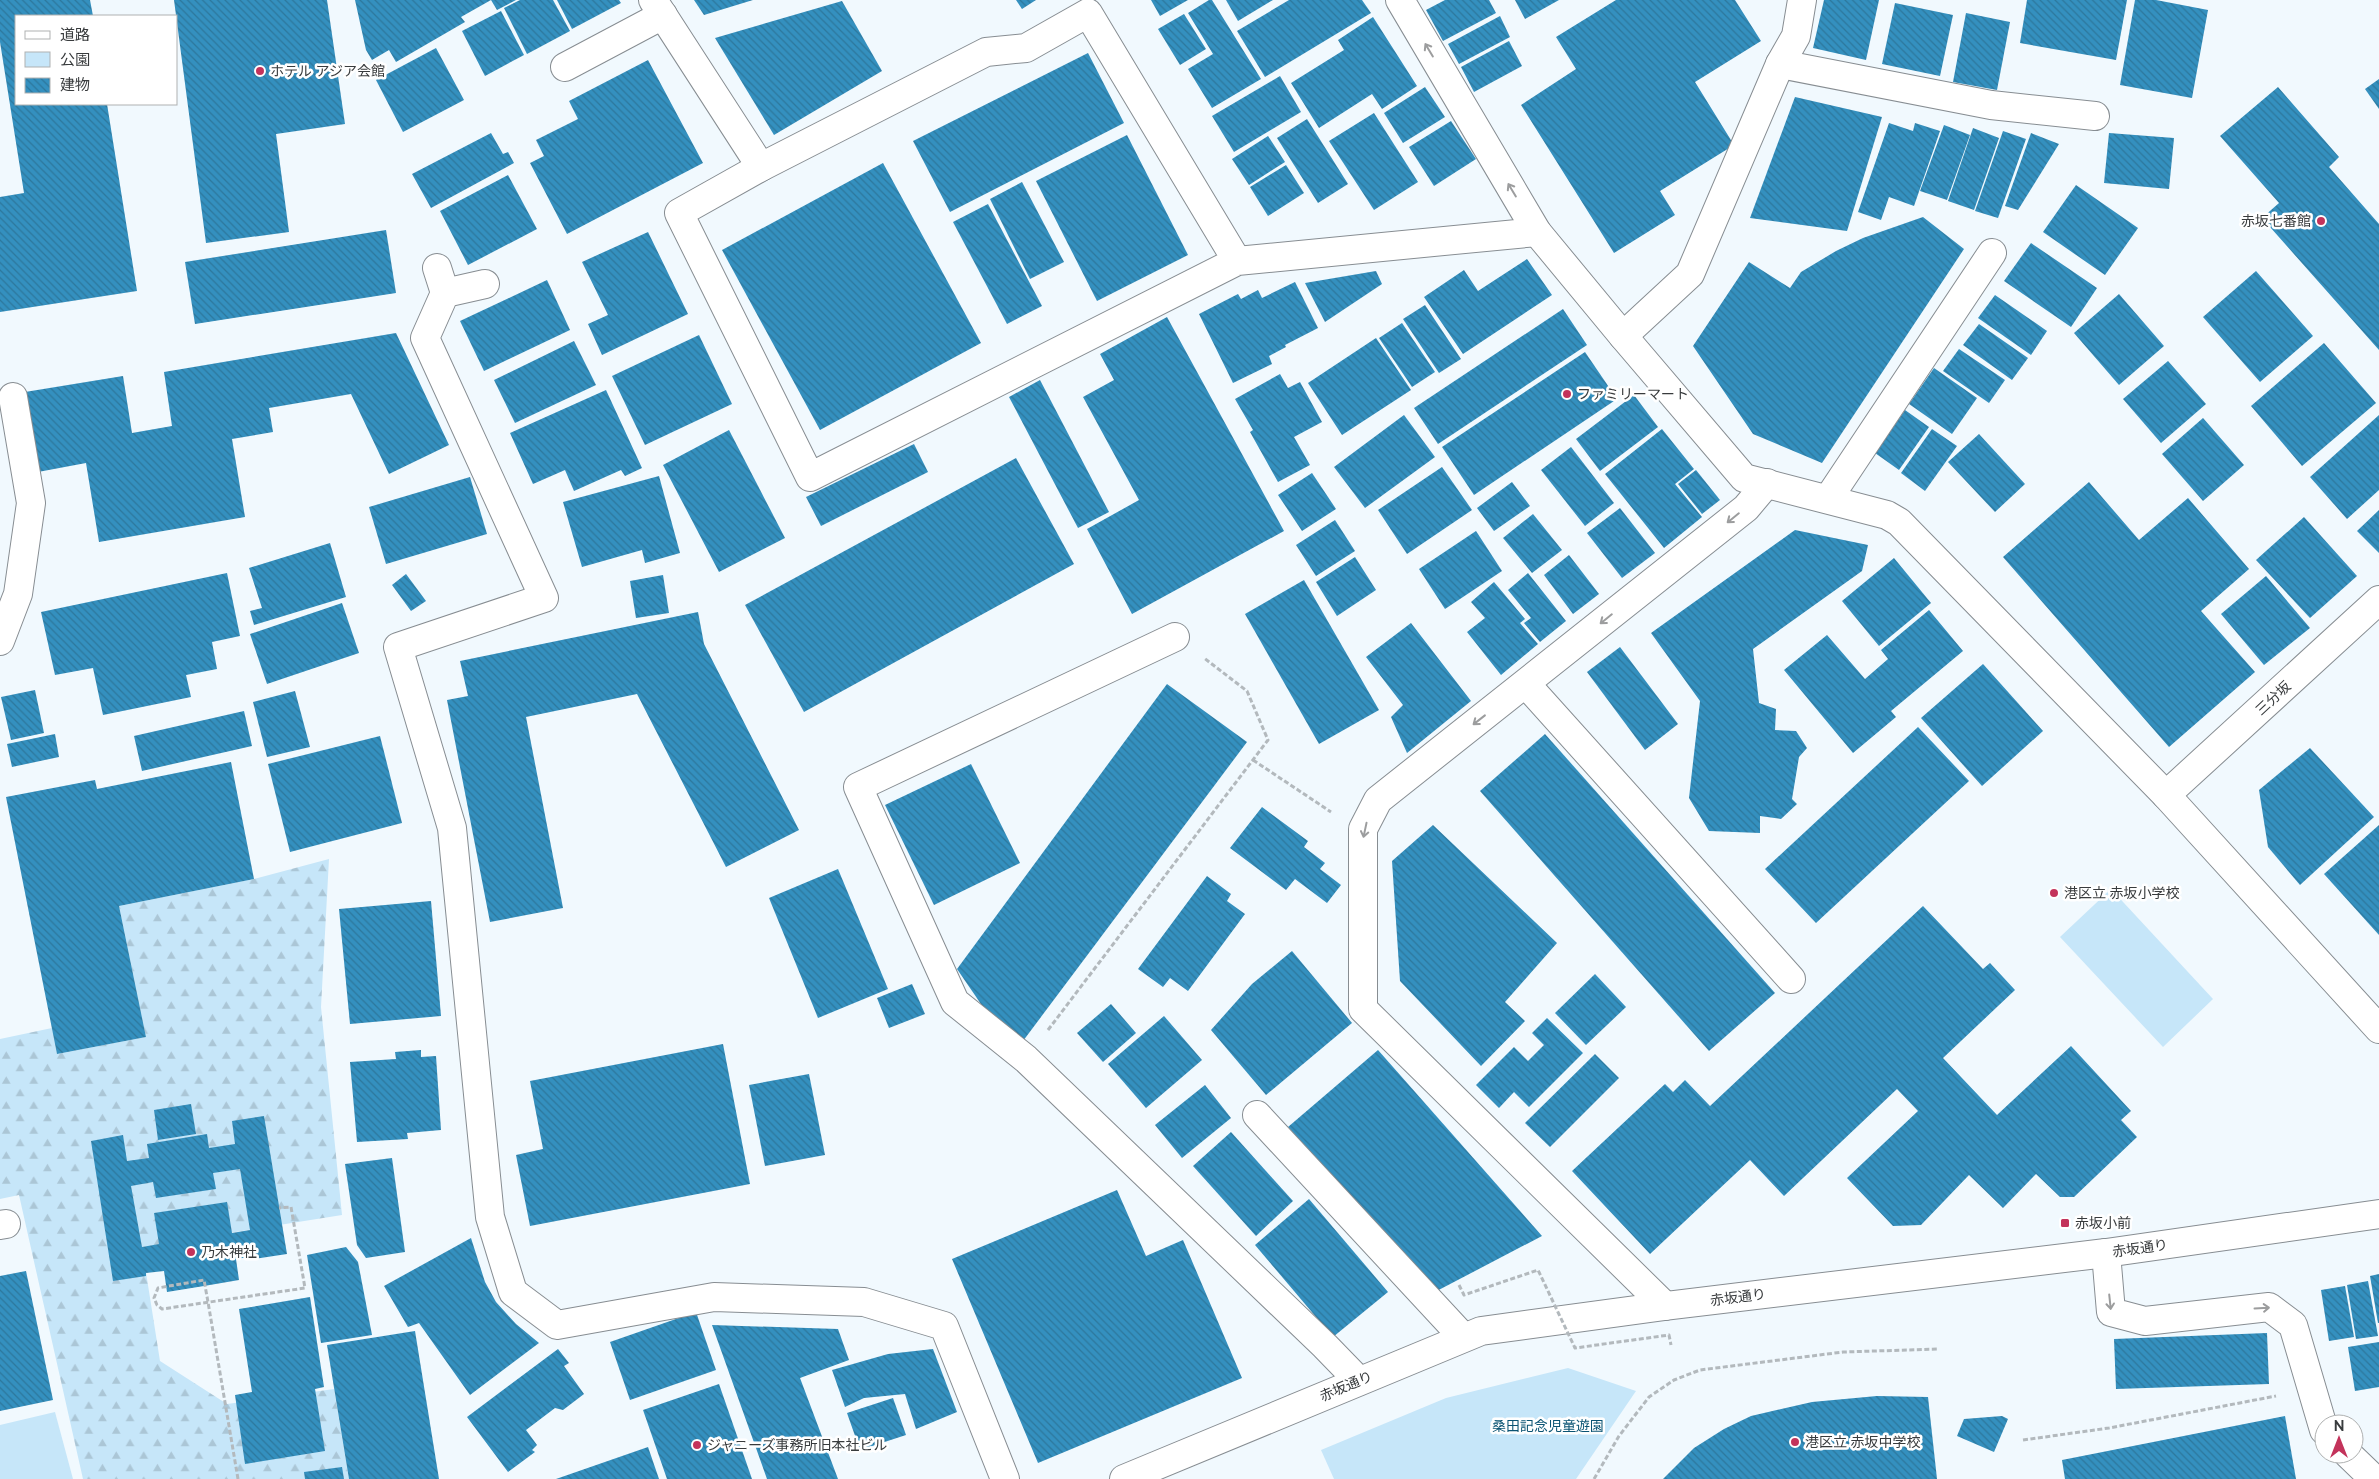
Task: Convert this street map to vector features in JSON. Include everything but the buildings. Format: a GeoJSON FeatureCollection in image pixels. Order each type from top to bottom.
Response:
{"type":"FeatureCollection","features":[{"type":"Feature","properties":{"kind":"street"},"geometry":{"type":"LineString","coordinates":[[1400,0],[1537,232],[1744,478],[1887,514],[1900,522],[2166,795],[2379,1029]]}},
{"type":"Feature","properties":{"kind":"street"},"geometry":{"type":"LineString","coordinates":[[1623,336],[1690,274],[1780,64],[1796,36],[1802,0]]}},
{"type":"Feature","properties":{"kind":"street"},"geometry":{"type":"LineString","coordinates":[[565,67],[658,7],[760,167]]}},
{"type":"Feature","properties":{"kind":"street"},"geometry":{"type":"LineString","coordinates":[[1237,261],[1088,13],[1026,48],[986,52],[760,167],[679,213],[810,477],[1237,261],[1537,232]]}},
{"type":"Feature","properties":{"kind":"street"},"geometry":{"type":"LineString","coordinates":[[1780,64],[1991,104],[2095,116]]}},
{"type":"Feature","properties":{"kind":"street"},"geometry":{"type":"LineString","coordinates":[[1828,499],[1992,253]]}},
{"type":"Feature","properties":{"kind":"street"},"geometry":{"type":"LineString","coordinates":[[485,284],[441,280],[425,338],[544,598],[398,646],[452,828],[490,1217],[513,1292],[557,1325],[714,1297],[864,1302],[944,1326],[1005,1479]]}},
{"type":"Feature","properties":{"kind":"street"},"geometry":{"type":"LineString","coordinates":[[0,640],[18,594],[31,503],[14,397]]}},
{"type":"Feature","properties":{"kind":"street"},"geometry":{"type":"LineString","coordinates":[[1665,1306],[1363,1009],[1363,832],[1378,800],[1746,508],[1767,483]]}},
{"type":"Feature","properties":{"kind":"street","name":"三分坂"},"geometry":{"type":"LineString","coordinates":[[2166,795],[2374,614]]}},
{"type":"Feature","properties":{"kind":"street"},"geometry":{"type":"LineString","coordinates":[[1175,637],[858,787],[955,1002],[1026,1059],[1325,1346],[1359,1381]]}},
{"type":"Feature","properties":{"kind":"street"},"geometry":{"type":"LineString","coordinates":[[1526,684],[1791,979]]}},
{"type":"Feature","properties":{"kind":"street"},"geometry":{"type":"LineString","coordinates":[[1257,1115],[1463,1337]]}},
{"type":"Feature","properties":{"kind":"street","name":"赤坂通り"},"geometry":{"type":"LineString","coordinates":[[1124,1479],[1463,1337],[1500,1328],[1665,1306],[2106,1253],[2379,1214]]}},
{"type":"Feature","properties":{"kind":"street"},"geometry":{"type":"LineString","coordinates":[[2106,1253],[2111,1312],[2145,1320],[2269,1307],[2293,1325],[2319,1414]]}},
{"type":"Feature","properties":{"kind":"street"},"geometry":{"type":"LineString","coordinates":[[2358,1464],[2374,1479]]}},
{"type":"Feature","properties":{"kind":"path"},"geometry":{"type":"LineString","coordinates":[[1026,1059],[1268,740],[1247,691],[1175,637]]}},
{"type":"Feature","properties":{"kind":"path"},"geometry":{"type":"LineString","coordinates":[[1253,760],[1363,832]]}},
{"type":"Feature","properties":{"kind":"path"},"geometry":{"type":"LineString","coordinates":[[238,1479],[208,1302],[204,1280],[158,1288],[155,1292],[157,1305],[162,1309],[208,1302],[304,1288],[291,1207],[279,1208]]}},
{"type":"Feature","properties":{"kind":"path"},"geometry":{"type":"LineString","coordinates":[[1459,1285],[1464,1295],[1538,1270],[1575,1348],[1669,1335],[1672,1345]]}},
{"type":"Feature","properties":{"kind":"path"},"geometry":{"type":"LineString","coordinates":[[1594,1479],[1619,1436],[1649,1397],[1674,1380],[1700,1370],[1843,1352],[1939,1349]]}},
{"type":"Feature","properties":{"kind":"path"},"geometry":{"type":"LineString","coordinates":[[2023,1440],[2108,1428],[2311,1389]]}},
{"type":"Feature","properties":{"kind":"green space","name":"乃木神社"},"geometry":{"type":"Polygon","coordinates":[[[329,859],[321,1007],[342,1215],[142,1247],[160,1361],[227,1404],[334,1389],[349,1479],[83,1479],[19,1195],[0,1199],[0,1039],[52,1028],[57,1054],[146,1037],[119,906],[254,879],[329,859]]]}},
{"type":"Feature","properties":{"kind":"green space"},"geometry":{"type":"Polygon","coordinates":[[[2111,889],[2213,999],[2163,1047],[2060,937],[2111,889]]]}},
{"type":"Feature","properties":{"kind":"green space","name":"桑田記念児童遊園"},"geometry":{"type":"Polygon","coordinates":[[[1568,1368],[1636,1391],[1576,1479],[1334,1479],[1321,1450],[1446,1398],[1568,1368]]]}},
{"type":"Feature","properties":{"kind":"green space"},"geometry":{"type":"Polygon","coordinates":[[[55,1412],[73,1479],[0,1479],[0,1425],[55,1412]]]}},
{"type":"Feature","properties":{"kind":"place","name":"ホテル アジア会館"},"geometry":{"type":"Point","coordinates":[260,71]}},
{"type":"Feature","properties":{"kind":"place","name":"赤坂七番館"},"geometry":{"type":"Point","coordinates":[2321,221]}},
{"type":"Feature","properties":{"kind":"place","name":"ファミリーマート"},"geometry":{"type":"Point","coordinates":[1567,394]}},
{"type":"Feature","properties":{"kind":"place","name":"港区立 赤坂小学校"},"geometry":{"type":"Point","coordinates":[2054,893]}},
{"type":"Feature","properties":{"kind":"place","name":"赤坂小前"},"geometry":{"type":"Point","coordinates":[2065,1223]}},
{"type":"Feature","properties":{"kind":"place","name":"乃木神社"},"geometry":{"type":"Point","coordinates":[191,1252]}},
{"type":"Feature","properties":{"kind":"place","name":"港区立 赤坂中学校"},"geometry":{"type":"Point","coordinates":[1795,1442]}},
{"type":"Feature","properties":{"kind":"place","name":"ジャニーズ事務所旧本社ビル"},"geometry":{"type":"Point","coordinates":[697,1445]}}]}
